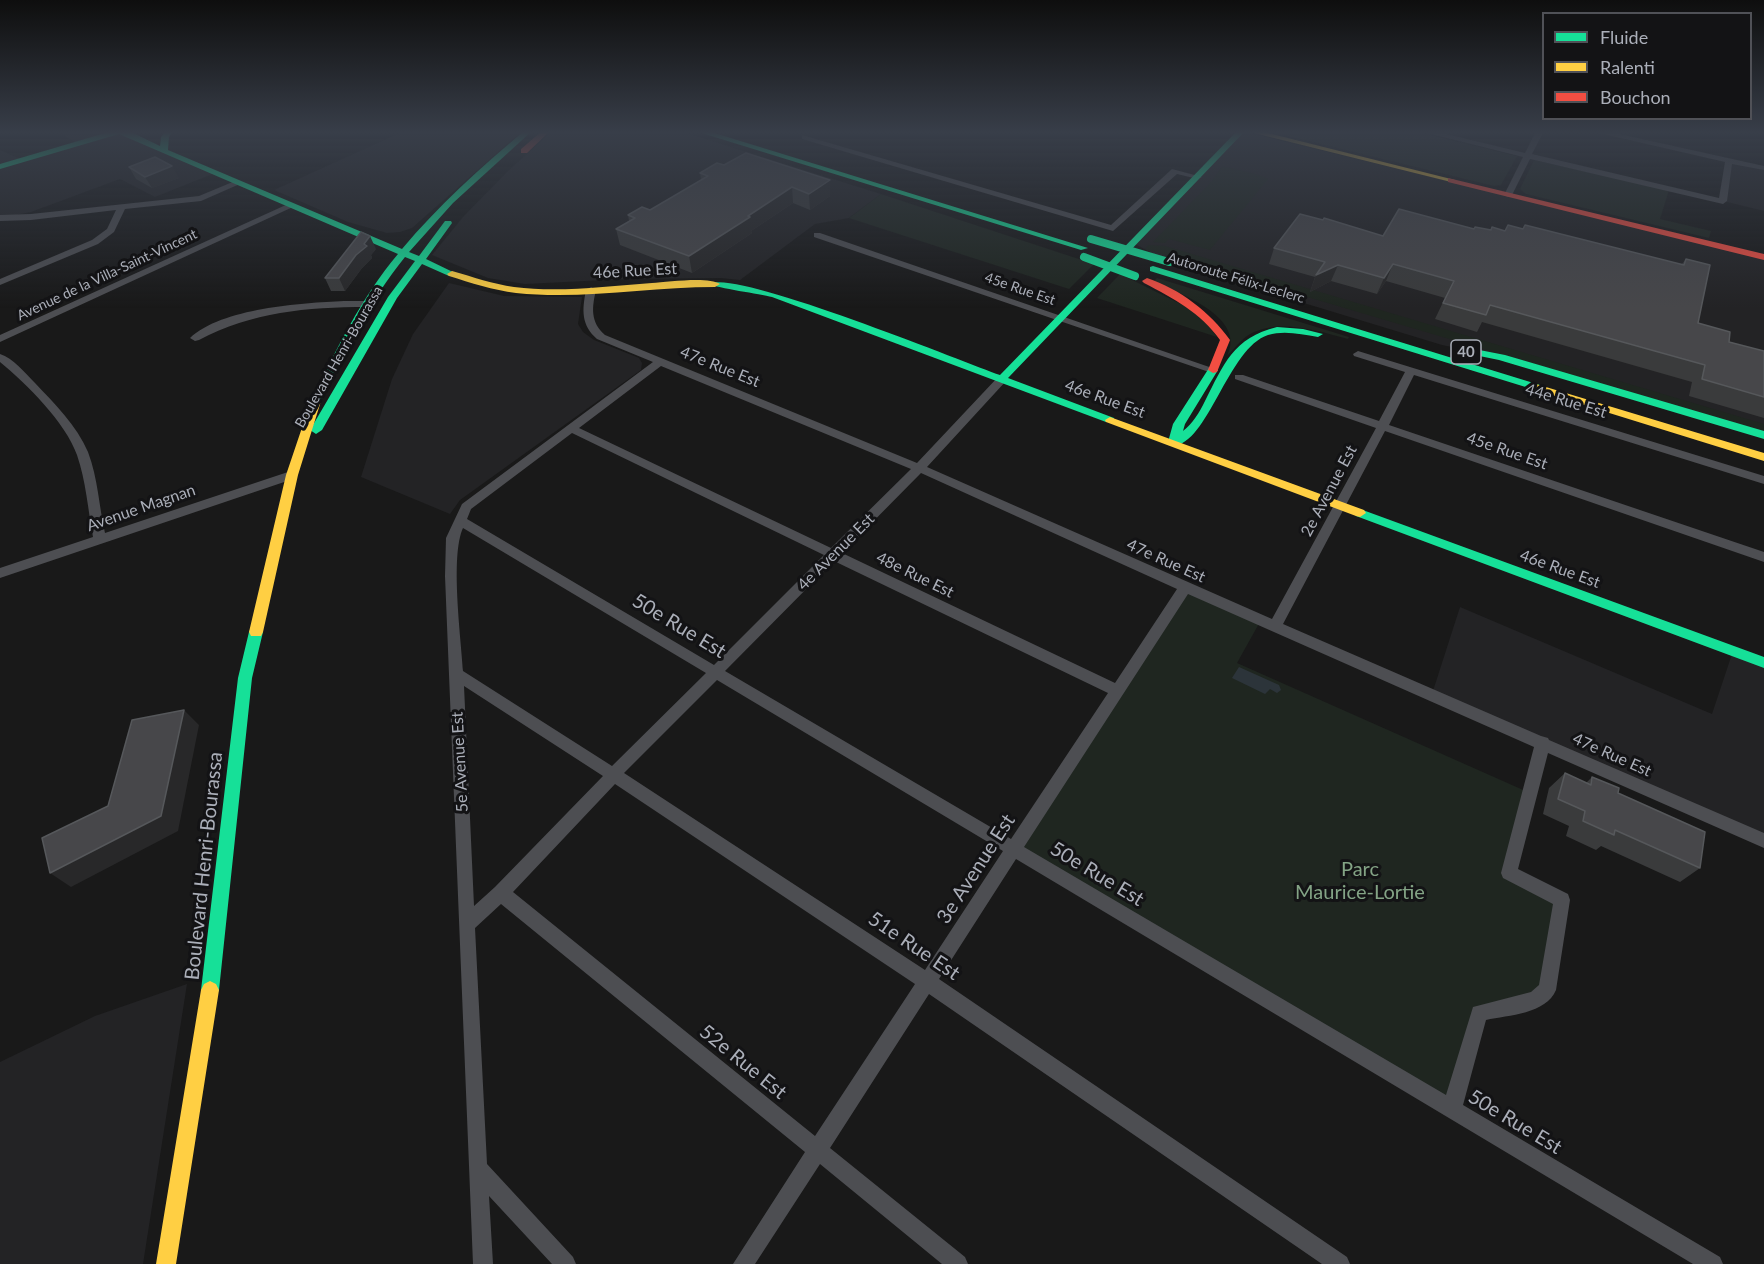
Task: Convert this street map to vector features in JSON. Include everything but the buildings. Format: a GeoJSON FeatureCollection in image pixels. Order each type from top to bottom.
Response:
{"type":"FeatureCollection","features":[{"type":"Feature","properties":{"kind":"main road","name":"46e Rue Est"},"geometry":{"type":"LineString","coordinates":[[254,190],[474,283],[491,287],[529,291],[712,284],[753,289],[1174,442],[1764,663]]}},
{"type":"Feature","properties":{"kind":"main road","name":"Boulevard Henri-Bourassa"},"geometry":{"type":"LineString","coordinates":[[292,475],[412,255],[433,220],[462,190]]}},
{"type":"Feature","properties":{"kind":"main road","name":"Boulevard Henri-Bourassa"},"geometry":{"type":"LineString","coordinates":[[166,1264],[213,971],[245,678],[292,475],[312,409],[344,342],[366,304],[412,255],[481,190]]}},
{"type":"Feature","properties":{"kind":"main road","name":"Autoroute Félix-Leclerc"},"geometry":{"type":"LineString","coordinates":[[892,190],[1086,248],[1169,262],[1764,443]]}},
{"type":"Feature","properties":{"kind":"main road","name":"Autoroute Félix-Leclerc"},"geometry":{"type":"LineString","coordinates":[[912,190],[1153,269],[1764,457]]}},
{"type":"Feature","properties":{"kind":"main road","name":"4e Avenue Est"},"geometry":{"type":"LineString","coordinates":[[1002,379],[1185,190]]}},
{"type":"Feature","properties":{"kind":"main road"},"geometry":{"type":"LineString","coordinates":[[1488,190],[1764,257]]}},
{"type":"Feature","properties":{"kind":"main road"},"geometry":{"type":"LineString","coordinates":[[364,236],[402,235],[433,220]]}},
{"type":"Feature","properties":{"kind":"main road"},"geometry":{"type":"LineString","coordinates":[[1086,248],[1135,276],[1173,293],[1202,312],[1218,327],[1225,340],[1213,370],[1179,424],[1174,442]]}},
{"type":"Feature","properties":{"kind":"main road"},"geometry":{"type":"LineString","coordinates":[[1174,442],[1194,427],[1242,348],[1254,336],[1275,328],[1316,334],[1444,370],[1558,394]]}},
{"type":"Feature","properties":{"kind":"main road"},"geometry":{"type":"LineString","coordinates":[[1442,345],[1500,357],[1764,435]]}},
{"type":"Feature","properties":{"kind":"street"},"geometry":{"type":"LineString","coordinates":[[0,218],[121,208],[201,198],[221,190]]}},
{"type":"Feature","properties":{"kind":"street"},"geometry":{"type":"LineString","coordinates":[[990,190],[1113,228],[1154,190]]}},
{"type":"Feature","properties":{"kind":"street"},"geometry":{"type":"LineString","coordinates":[[1508,195],[1510,190]]}},
{"type":"Feature","properties":{"kind":"street"},"geometry":{"type":"LineString","coordinates":[[1676,190],[1724,201],[1725,190]]}},
{"type":"Feature","properties":{"kind":"street","name":"Avenue de la Villa-Saint-Vincent"},"geometry":{"type":"LineString","coordinates":[[0,339],[291,206]]}},
{"type":"Feature","properties":{"kind":"street"},"geometry":{"type":"LineString","coordinates":[[0,282],[95,242],[111,230],[121,208]]}},
{"type":"Feature","properties":{"kind":"street","name":"45e Rue Est"},"geometry":{"type":"LineString","coordinates":[[817,235],[1213,370]]}},
{"type":"Feature","properties":{"kind":"street","name":"47e Rue Est"},"geometry":{"type":"LineString","coordinates":[[591,290],[587,316],[591,329],[601,337],[919,468],[1764,841]]}},
{"type":"Feature","properties":{"kind":"street"},"geometry":{"type":"LineString","coordinates":[[195,338],[216,325],[277,309],[306,304],[366,304]]}},
{"type":"Feature","properties":{"kind":"street","name":"44e Rue Est"},"geometry":{"type":"LineString","coordinates":[[1358,354],[1764,480]]}},
{"type":"Feature","properties":{"kind":"street"},"geometry":{"type":"LineString","coordinates":[[0,357],[24,376],[74,438],[82,452],[100,539]]}},
{"type":"Feature","properties":{"kind":"street","name":"5e Avenue Est"},"geometry":{"type":"LineString","coordinates":[[483,1264],[451,576],[452,538],[466,507],[661,361]]}},
{"type":"Feature","properties":{"kind":"street","name":"2e Avenue Est"},"geometry":{"type":"LineString","coordinates":[[1275,626],[1411,371]]}},
{"type":"Feature","properties":{"kind":"street","name":"45e Rue Est"},"geometry":{"type":"LineString","coordinates":[[1239,376],[1764,557]]}},
{"type":"Feature","properties":{"kind":"street","name":"4e Avenue Est"},"geometry":{"type":"LineString","coordinates":[[468,923],[501,893],[615,773],[919,468],[1002,379]]}},
{"type":"Feature","properties":{"kind":"street","name":"48e Rue Est"},"geometry":{"type":"LineString","coordinates":[[570,428],[1115,690]]}},
{"type":"Feature","properties":{"kind":"street","name":"Avenue Magnan"},"geometry":{"type":"LineString","coordinates":[[0,573],[292,475]]}},
{"type":"Feature","properties":{"kind":"street","name":"50e Rue Est"},"geometry":{"type":"LineString","coordinates":[[459,520],[1713,1264]]}},
{"type":"Feature","properties":{"kind":"street","name":"3e Avenue Est"},"geometry":{"type":"LineString","coordinates":[[743,1264],[1015,849],[1115,690],[1185,587]]}},
{"type":"Feature","properties":{"kind":"street","name":"51e Rue Est"},"geometry":{"type":"LineString","coordinates":[[456,674],[615,773],[927,980],[1340,1264]]}},
{"type":"Feature","properties":{"kind":"street"},"geometry":{"type":"LineString","coordinates":[[1452,1109],[1479,1013],[1536,1000],[1547,990],[1562,900],[1509,873],[1543,742]]}},
{"type":"Feature","properties":{"kind":"street","name":"52e Rue Est"},"geometry":{"type":"LineString","coordinates":[[501,893],[958,1264]]}},
{"type":"Feature","properties":{"kind":"street"},"geometry":{"type":"LineString","coordinates":[[477,1168],[566,1264]]}},
{"type":"Feature","properties":{"kind":"shaded area"},"geometry":{"type":"Polygon","coordinates":[[[0,190],[90,190],[31,212],[0,218],[0,190]]]}},
{"type":"Feature","properties":{"kind":"shaded area"},"geometry":{"type":"Polygon","coordinates":[[[141,190],[173,190],[155,197],[141,190]]]}},
{"type":"Feature","properties":{"kind":"shaded area"},"geometry":{"type":"Polygon","coordinates":[[[274,190],[455,190],[412,228],[387,233],[348,222],[274,190]]]}},
{"type":"Feature","properties":{"kind":"shaded area"},"geometry":{"type":"Polygon","coordinates":[[[489,190],[868,190],[881,194],[849,218],[815,224],[740,280],[721,278],[625,279],[525,284],[488,278],[432,255],[463,217],[489,190]]]}},
{"type":"Feature","properties":{"kind":"shaded area"},"geometry":{"type":"Polygon","coordinates":[[[1186,190],[1486,190],[1764,257],[1764,435],[1501,357],[1442,345],[1169,262],[1135,244],[1186,190]]]}},
{"type":"Feature","properties":{"kind":"shaded area"},"geometry":{"type":"Polygon","coordinates":[[[1725,190],[1764,190],[1764,211],[1723,201],[1725,190]]]}},
{"type":"Feature","properties":{"kind":"shaded area"},"geometry":{"type":"Polygon","coordinates":[[[449,283],[504,296],[582,297],[578,324],[583,332],[594,340],[639,358],[642,363],[641,370],[460,500],[450,514],[361,477],[392,379],[413,334],[449,283]]]}},
{"type":"Feature","properties":{"kind":"shaded area"},"geometry":{"type":"Polygon","coordinates":[[[1460,607],[1712,714],[1733,651],[1764,663],[1764,841],[1432,694],[1460,607]]]}},
{"type":"Feature","properties":{"kind":"shaded area"},"geometry":{"type":"Polygon","coordinates":[[[1239,667],[1279,685],[1281,690],[1277,693],[1270,689],[1265,694],[1232,678],[1239,667]]]}},
{"type":"Feature","properties":{"kind":"shaded area"},"geometry":{"type":"Polygon","coordinates":[[[187,984],[143,1264],[0,1264],[0,1062],[95,1016],[187,984]]]}},
{"type":"Feature","properties":{"kind":"green space"},"geometry":{"type":"Polygon","coordinates":[[[1203,190],[1259,190],[1210,250],[1169,239],[1165,243],[1153,242],[1203,190]]]}},
{"type":"Feature","properties":{"kind":"green space"},"geometry":{"type":"Polygon","coordinates":[[[1521,190],[1669,190],[1660,219],[1711,231],[1709,238],[1526,194],[1521,190]]]}},
{"type":"Feature","properties":{"kind":"green space"},"geometry":{"type":"Polygon","coordinates":[[[881,194],[1094,264],[1069,289],[849,218],[881,194]]]}},
{"type":"Feature","properties":{"kind":"green space"},"geometry":{"type":"Polygon","coordinates":[[[1148,245],[1165,246],[1764,424],[1764,432],[1145,249],[1148,245]]]}},
{"type":"Feature","properties":{"kind":"green space"},"geometry":{"type":"Polygon","coordinates":[[[1120,274],[1199,313],[1217,337],[1097,298],[1120,274]]]}},
{"type":"Feature","properties":{"kind":"green space"},"geometry":{"type":"Polygon","coordinates":[[[1157,278],[1349,337],[1348,339],[1297,327],[1271,327],[1247,336],[1227,356],[1231,342],[1228,330],[1220,319],[1194,300],[1154,281],[1157,278]]]}},
{"type":"Feature","properties":{"kind":"green space","name":"Parc Maurice-Lortie"},"geometry":{"type":"Polygon","coordinates":[[[1185,587],[1261,620],[1237,663],[1530,793],[1510,873],[1562,900],[1547,990],[1479,1013],[1452,1109],[1015,849],[1185,587]]]}},
{"type":"Feature","properties":{"kind":"traffic: fast"},"geometry":{"type":"LineString","coordinates":[[256,190],[452,274]]}},
{"type":"Feature","properties":{"kind":"traffic: fast"},"geometry":{"type":"LineString","coordinates":[[316,401],[339,355],[382,281],[414,240],[463,190]]}},
{"type":"Feature","properties":{"kind":"traffic: fast"},"geometry":{"type":"LineString","coordinates":[[893,190],[1084,248]]}},
{"type":"Feature","properties":{"kind":"traffic: fast"},"geometry":{"type":"LineString","coordinates":[[1002,379],[1185,190]]}},
{"type":"Feature","properties":{"kind":"traffic: fast"},"geometry":{"type":"LineString","coordinates":[[316,430],[393,297],[448,223]]}},
{"type":"Feature","properties":{"kind":"traffic: fast"},"geometry":{"type":"LineString","coordinates":[[1091,239],[1169,262]]}},
{"type":"Feature","properties":{"kind":"traffic: fast"},"geometry":{"type":"LineString","coordinates":[[1084,257],[1135,276]]}},
{"type":"Feature","properties":{"kind":"traffic: fast"},"geometry":{"type":"LineString","coordinates":[[1153,269],[1536,387]]}},
{"type":"Feature","properties":{"kind":"traffic: fast"},"geometry":{"type":"LineString","coordinates":[[715,284],[737,286],[775,295],[1110,420]]}},
{"type":"Feature","properties":{"kind":"traffic: fast"},"geometry":{"type":"LineString","coordinates":[[1174,442],[1196,425],[1228,367],[1248,342],[1261,334],[1277,330],[1318,334]]}},
{"type":"Feature","properties":{"kind":"traffic: fast"},"geometry":{"type":"LineString","coordinates":[[1464,350],[1501,357],[1764,435]]}},
{"type":"Feature","properties":{"kind":"traffic: fast"},"geometry":{"type":"LineString","coordinates":[[1174,442],[1179,424],[1213,370]]}},
{"type":"Feature","properties":{"kind":"traffic: fast"},"geometry":{"type":"LineString","coordinates":[[1360,513],[1764,663]]}},
{"type":"Feature","properties":{"kind":"traffic: fast"},"geometry":{"type":"LineString","coordinates":[[210,990],[245,678],[256,632]]}},
{"type":"Feature","properties":{"kind":"traffic: slow"},"geometry":{"type":"LineString","coordinates":[[452,274],[483,284],[516,290],[549,292],[715,284]]}},
{"type":"Feature","properties":{"kind":"traffic: slow"},"geometry":{"type":"LineString","coordinates":[[1536,387],[1764,457]]}},
{"type":"Feature","properties":{"kind":"traffic: slow"},"geometry":{"type":"LineString","coordinates":[[256,632],[292,475],[316,401]]}},
{"type":"Feature","properties":{"kind":"traffic: slow"},"geometry":{"type":"LineString","coordinates":[[1110,420],[1360,513]]}},
{"type":"Feature","properties":{"kind":"traffic: slow"},"geometry":{"type":"LineString","coordinates":[[166,1264],[210,990]]}},
{"type":"Feature","properties":{"kind":"traffic: jam"},"geometry":{"type":"LineString","coordinates":[[1492,190],[1764,257]]}},
{"type":"Feature","properties":{"kind":"traffic: jam"},"geometry":{"type":"LineString","coordinates":[[1147,281],[1190,305],[1217,329],[1225,340],[1213,370]]}}]}
